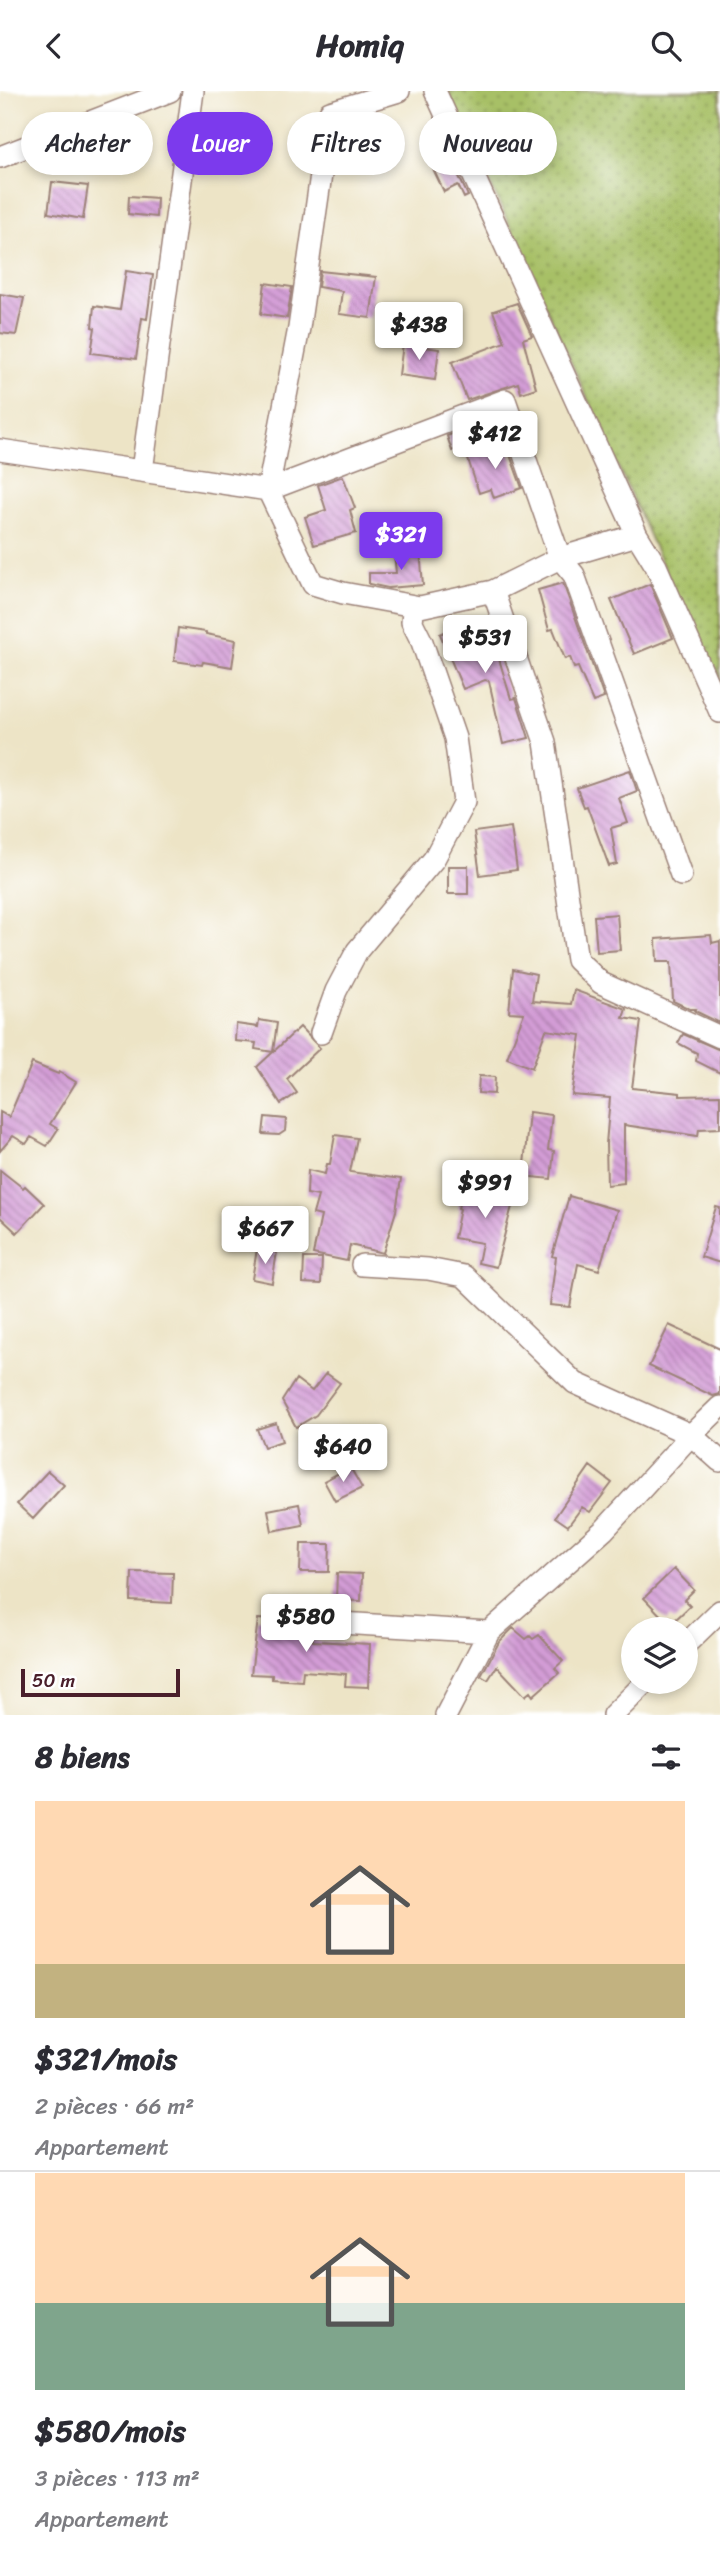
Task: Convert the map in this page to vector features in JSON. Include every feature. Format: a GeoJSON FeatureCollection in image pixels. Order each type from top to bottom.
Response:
{"type":"FeatureCollection","features":[{"type":"Feature","properties":{"kind":"street"},"geometry":{"type":"LineString","coordinates":[[0,157],[170,91]]}},
{"type":"Feature","properties":{"kind":"street"},"geometry":{"type":"LineString","coordinates":[[142,471],[193,91]]}},
{"type":"Feature","properties":{"kind":"street"},"geometry":{"type":"LineString","coordinates":[[399,91],[330,112],[299,328],[268,490],[313,584],[343,593],[420,607]]}},
{"type":"Feature","properties":{"kind":"street"},"geometry":{"type":"LineString","coordinates":[[435,91],[637,535],[656,566],[720,712]]}},
{"type":"Feature","properties":{"kind":"street"},"geometry":{"type":"LineString","coordinates":[[0,450],[268,490],[505,400],[560,558],[574,575],[681,875]]}},
{"type":"Feature","properties":{"kind":"street"},"geometry":{"type":"LineString","coordinates":[[321,1033],[336,991],[357,951],[434,859],[464,802],[455,738],[422,642],[412,622],[413,611],[420,607],[493,591],[560,558],[637,535]]}},
{"type":"Feature","properties":{"kind":"street"},"geometry":{"type":"LineString","coordinates":[[493,591],[545,742],[578,960],[601,983],[720,1037]]}},
{"type":"Feature","properties":{"kind":"street"},"geometry":{"type":"LineString","coordinates":[[362,1265],[428,1269],[464,1276],[575,1383],[691,1435],[720,1461]]}},
{"type":"Feature","properties":{"kind":"street"},"geometry":{"type":"LineString","coordinates":[[448,1714],[489,1632],[604,1530],[720,1407]]}},
{"type":"Feature","properties":{"kind":"street"},"geometry":{"type":"LineString","coordinates":[[324,1622],[489,1632]]}},
{"type":"Feature","properties":{"kind":"street"},"geometry":{"type":"LineString","coordinates":[[698,1637],[715,1626]]}},
{"type":"Feature","properties":{"kind":"street"},"geometry":{"type":"LineString","coordinates":[[613,1715],[634,1694]]}},
{"type":"Feature","properties":{"kind":"green space"},"geometry":{"type":"Polygon","coordinates":[[[446,91],[720,91],[720,693],[486,175],[557,175],[557,112],[456,112],[446,91]]]}},
{"type":"Feature","properties":{"kind":"building"},"geometry":{"type":"Polygon","coordinates":[[[436,175],[458,175],[468,196],[464,198],[458,185],[444,192],[436,175]]]}},
{"type":"Feature","properties":{"kind":"building"},"geometry":{"type":"Polygon","coordinates":[[[52,182],[88,186],[83,219],[48,213],[52,182]]]}},
{"type":"Feature","properties":{"kind":"building"},"geometry":{"type":"Polygon","coordinates":[[[129,196],[157,198],[156,217],[128,214],[129,196]]]}},
{"type":"Feature","properties":{"kind":"building"},"geometry":{"type":"Polygon","coordinates":[[[126,271],[153,275],[147,319],[142,318],[136,359],[91,353],[95,328],[92,327],[94,306],[120,310],[126,271]]]}},
{"type":"Feature","properties":{"kind":"building"},"geometry":{"type":"Polygon","coordinates":[[[320,271],[376,277],[370,318],[339,314],[342,291],[318,287],[320,271]]]}},
{"type":"Feature","properties":{"kind":"building"},"geometry":{"type":"Polygon","coordinates":[[[265,283],[292,287],[287,318],[261,314],[265,283]]]}},
{"type":"Feature","properties":{"kind":"building"},"geometry":{"type":"Polygon","coordinates":[[[0,294],[24,298],[16,335],[0,333],[0,294]]]}},
{"type":"Feature","properties":{"kind":"building"},"geometry":{"type":"Polygon","coordinates":[[[517,303],[532,336],[523,339],[536,388],[521,393],[518,383],[467,400],[452,362],[505,342],[493,311],[517,303]]]}},
{"type":"Feature","properties":{"kind":"building"},"geometry":{"type":"Polygon","coordinates":[[[403,344],[439,349],[435,380],[399,375],[403,344]]]}},
{"type":"Feature","properties":{"kind":"building"},"geometry":{"type":"Polygon","coordinates":[[[463,430],[469,445],[452,451],[447,436],[463,430]]]}},
{"type":"Feature","properties":{"kind":"building"},"geometry":{"type":"Polygon","coordinates":[[[506,444],[522,488],[494,498],[491,489],[479,493],[467,456],[506,444]]]}},
{"type":"Feature","properties":{"kind":"building"},"geometry":{"type":"Polygon","coordinates":[[[343,476],[355,508],[350,510],[356,533],[314,545],[305,517],[326,510],[318,485],[343,476]]]}},
{"type":"Feature","properties":{"kind":"building"},"geometry":{"type":"Polygon","coordinates":[[[420,551],[423,585],[388,588],[369,584],[369,573],[396,573],[394,553],[420,551]]]}},
{"type":"Feature","properties":{"kind":"building"},"geometry":{"type":"Polygon","coordinates":[[[563,583],[604,698],[593,702],[578,667],[574,668],[570,657],[565,659],[553,629],[549,630],[538,590],[563,583]]]}},
{"type":"Feature","properties":{"kind":"building"},"geometry":{"type":"Polygon","coordinates":[[[650,584],[673,638],[634,654],[611,600],[650,584]]]}},
{"type":"Feature","properties":{"kind":"building"},"geometry":{"type":"Polygon","coordinates":[[[475,618],[486,641],[493,639],[511,699],[516,698],[529,738],[503,744],[489,681],[485,680],[463,689],[440,634],[475,618]]]}},
{"type":"Feature","properties":{"kind":"building"},"geometry":{"type":"Polygon","coordinates":[[[178,628],[236,640],[232,667],[174,661],[178,628]]]}},
{"type":"Feature","properties":{"kind":"building"},"geometry":{"type":"Polygon","coordinates":[[[630,770],[637,791],[619,798],[628,823],[611,828],[617,864],[609,866],[587,806],[584,807],[577,788],[630,770]]]}},
{"type":"Feature","properties":{"kind":"building"},"geometry":{"type":"Polygon","coordinates":[[[511,827],[517,870],[480,875],[474,832],[511,827]]]}},
{"type":"Feature","properties":{"kind":"building"},"geometry":{"type":"Polygon","coordinates":[[[448,866],[468,866],[468,894],[448,894],[448,866]]]}},
{"type":"Feature","properties":{"kind":"building"},"geometry":{"type":"Polygon","coordinates":[[[617,914],[620,950],[597,952],[594,916],[617,914]]]}},
{"type":"Feature","properties":{"kind":"building"},"geometry":{"type":"Polygon","coordinates":[[[711,935],[712,943],[720,941],[720,1023],[695,1011],[696,1009],[673,1001],[671,962],[657,962],[656,939],[711,935]]]}},
{"type":"Feature","properties":{"kind":"building"},"geometry":{"type":"Polygon","coordinates":[[[513,969],[536,974],[532,1001],[571,1004],[574,990],[626,1009],[623,1018],[641,1021],[632,1088],[680,1093],[680,1096],[720,1095],[720,1128],[699,1129],[698,1136],[624,1125],[624,1183],[607,1185],[606,1144],[610,1098],[572,1095],[581,1035],[546,1030],[532,1068],[507,1058],[524,1013],[509,1012],[513,969]]]}},
{"type":"Feature","properties":{"kind":"building"},"geometry":{"type":"Polygon","coordinates":[[[259,1020],[277,1023],[273,1052],[255,1049],[256,1043],[235,1041],[236,1024],[258,1027],[259,1020]]]}},
{"type":"Feature","properties":{"kind":"building"},"geometry":{"type":"Polygon","coordinates":[[[300,1027],[320,1048],[287,1079],[297,1093],[281,1104],[257,1067],[300,1027]]]}},
{"type":"Feature","properties":{"kind":"building"},"geometry":{"type":"Polygon","coordinates":[[[683,1034],[720,1050],[720,1073],[696,1061],[697,1053],[678,1043],[683,1034]]]}},
{"type":"Feature","properties":{"kind":"building"},"geometry":{"type":"Polygon","coordinates":[[[32,1063],[58,1074],[59,1072],[76,1082],[50,1124],[58,1129],[47,1146],[31,1137],[26,1144],[13,1136],[0,1151],[0,1112],[9,1117],[32,1063]]]}},
{"type":"Feature","properties":{"kind":"building"},"geometry":{"type":"Polygon","coordinates":[[[479,1076],[495,1077],[494,1094],[478,1093],[479,1076]]]}},
{"type":"Feature","properties":{"kind":"building"},"geometry":{"type":"Polygon","coordinates":[[[529,1112],[552,1115],[548,1150],[554,1151],[551,1179],[523,1176],[529,1112]]]}},
{"type":"Feature","properties":{"kind":"building"},"geometry":{"type":"Polygon","coordinates":[[[265,1117],[286,1119],[285,1131],[279,1135],[263,1134],[265,1117]]]}},
{"type":"Feature","properties":{"kind":"building"},"geometry":{"type":"Polygon","coordinates":[[[335,1135],[357,1138],[350,1172],[401,1179],[396,1211],[383,1253],[350,1245],[347,1261],[313,1254],[321,1216],[313,1214],[318,1196],[307,1194],[308,1170],[325,1174],[327,1164],[330,1164],[335,1135]]]}},
{"type":"Feature","properties":{"kind":"building"},"geometry":{"type":"Polygon","coordinates":[[[0,1170],[23,1188],[25,1186],[44,1204],[17,1233],[0,1217],[0,1170]]]}},
{"type":"Feature","properties":{"kind":"building"},"geometry":{"type":"Polygon","coordinates":[[[465,1184],[488,1191],[489,1186],[516,1191],[496,1267],[478,1263],[482,1243],[454,1238],[465,1184]]]}},
{"type":"Feature","properties":{"kind":"building"},"geometry":{"type":"Polygon","coordinates":[[[569,1196],[617,1210],[599,1270],[578,1264],[570,1307],[550,1305],[556,1257],[552,1256],[569,1196]]]}},
{"type":"Feature","properties":{"kind":"building"},"geometry":{"type":"Polygon","coordinates":[[[716,1207],[720,1208],[720,1263],[701,1257],[716,1207]]]}},
{"type":"Feature","properties":{"kind":"building"},"geometry":{"type":"Polygon","coordinates":[[[257,1249],[277,1252],[272,1283],[252,1279],[257,1249]]]}},
{"type":"Feature","properties":{"kind":"building"},"geometry":{"type":"Polygon","coordinates":[[[304,1258],[322,1258],[321,1284],[303,1283],[304,1258]]]}},
{"type":"Feature","properties":{"kind":"building"},"geometry":{"type":"Polygon","coordinates":[[[669,1325],[720,1349],[720,1394],[713,1396],[649,1366],[669,1325]]]}},
{"type":"Feature","properties":{"kind":"building"},"geometry":{"type":"Polygon","coordinates":[[[326,1373],[340,1383],[316,1415],[296,1427],[282,1401],[296,1379],[312,1391],[326,1373]]]}},
{"type":"Feature","properties":{"kind":"building"},"geometry":{"type":"Polygon","coordinates":[[[276,1423],[282,1441],[264,1447],[257,1429],[276,1423]]]}},
{"type":"Feature","properties":{"kind":"building"},"geometry":{"type":"Polygon","coordinates":[[[590,1466],[612,1483],[590,1512],[582,1507],[568,1526],[555,1517],[590,1466]]]}},
{"type":"Feature","properties":{"kind":"building"},"geometry":{"type":"Polygon","coordinates":[[[350,1467],[362,1488],[335,1501],[324,1481],[350,1467]]]}},
{"type":"Feature","properties":{"kind":"building"},"geometry":{"type":"Polygon","coordinates":[[[48,1471],[64,1485],[33,1519],[17,1504],[48,1471]]]}},
{"type":"Feature","properties":{"kind":"building"},"geometry":{"type":"Polygon","coordinates":[[[299,1504],[303,1525],[272,1531],[268,1510],[299,1504]]]}},
{"type":"Feature","properties":{"kind":"building"},"geometry":{"type":"Polygon","coordinates":[[[301,1544],[330,1544],[329,1572],[300,1572],[301,1544]]]}},
{"type":"Feature","properties":{"kind":"building"},"geometry":{"type":"Polygon","coordinates":[[[674,1569],[694,1590],[684,1600],[690,1606],[678,1617],[662,1617],[644,1598],[674,1569]]]}},
{"type":"Feature","properties":{"kind":"building"},"geometry":{"type":"Polygon","coordinates":[[[132,1572],[173,1573],[172,1603],[131,1601],[132,1572]]]}},
{"type":"Feature","properties":{"kind":"building"},"geometry":{"type":"Polygon","coordinates":[[[337,1573],[362,1574],[361,1601],[336,1600],[337,1573]]]}},
{"type":"Feature","properties":{"kind":"building"},"geometry":{"type":"Polygon","coordinates":[[[258,1619],[311,1623],[313,1641],[370,1644],[368,1687],[345,1686],[346,1674],[303,1671],[302,1681],[251,1674],[258,1619]]]}},
{"type":"Feature","properties":{"kind":"building"},"geometry":{"type":"Polygon","coordinates":[[[513,1628],[526,1639],[539,1635],[563,1661],[555,1668],[559,1673],[533,1696],[530,1692],[525,1696],[497,1666],[488,1680],[481,1676],[499,1642],[513,1628]]]}}]}
